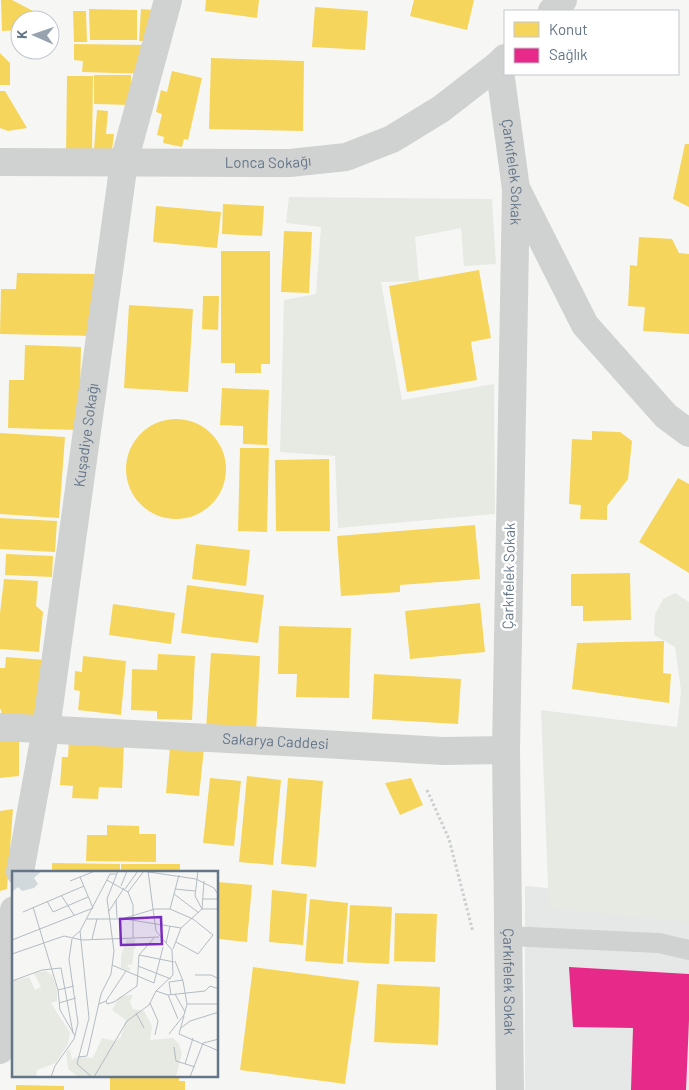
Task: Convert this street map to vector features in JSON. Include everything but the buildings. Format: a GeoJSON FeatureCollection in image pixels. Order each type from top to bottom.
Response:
{"type":"FeatureCollection","features":[{"type":"Feature","properties":{"kind":"street","name":"Kuşadiye Sokağı"},"geometry":{"type":"LineString","coordinates":[[20,871],[46,730],[124,162],[168,0]]}},
{"type":"Feature","properties":{"kind":"street"},"geometry":{"type":"LineString","coordinates":[[553,10],[563,0]]}},
{"type":"Feature","properties":{"kind":"street","name":"Lonca Sokağı"},"geometry":{"type":"LineString","coordinates":[[0,162],[290,162],[346,157],[392,138],[441,109],[502,61]]}},
{"type":"Feature","properties":{"kind":"street","name":"Çarkıfelek Sokak"},"geometry":{"type":"LineString","coordinates":[[502,61],[516,189],[506,750],[510,1090]]}},
{"type":"Feature","properties":{"kind":"street"},"geometry":{"type":"LineString","coordinates":[[516,189],[585,325],[666,416],[689,433]]}},
{"type":"Feature","properties":{"kind":"street","name":"Sakarya Caddesi"},"geometry":{"type":"LineString","coordinates":[[0,727],[443,751],[506,750]]}},
{"type":"Feature","properties":{"kind":"street"},"geometry":{"type":"LineString","coordinates":[[0,1050],[4,943],[12,917]]}},
{"type":"Feature","properties":{"kind":"lane"},"geometry":{"type":"LineString","coordinates":[[508,936],[659,942],[689,950]]}},
{"type":"Feature","properties":{"kind":"path"},"geometry":{"type":"LineString","coordinates":[[427,790],[449,839],[475,941]]}},
{"type":"Feature","properties":{"kind":"shaded area"},"geometry":{"type":"Polygon","coordinates":[[[289,197],[492,199],[496,264],[464,266],[461,228],[415,237],[419,281],[381,282],[402,400],[494,384],[495,514],[338,528],[335,456],[280,452],[284,300],[316,294],[321,227],[286,223],[289,197]]]}},
{"type":"Feature","properties":{"kind":"shaded area"},"geometry":{"type":"Polygon","coordinates":[[[675,593],[689,602],[689,922],[549,908],[541,710],[677,727],[681,691],[675,647],[654,635],[655,614],[663,599],[675,593]]]}},
{"type":"Feature","properties":{"kind":"shaded area"},"geometry":{"type":"Polygon","coordinates":[[[525,886],[689,900],[689,1090],[525,1090],[525,886]]]}}]}
